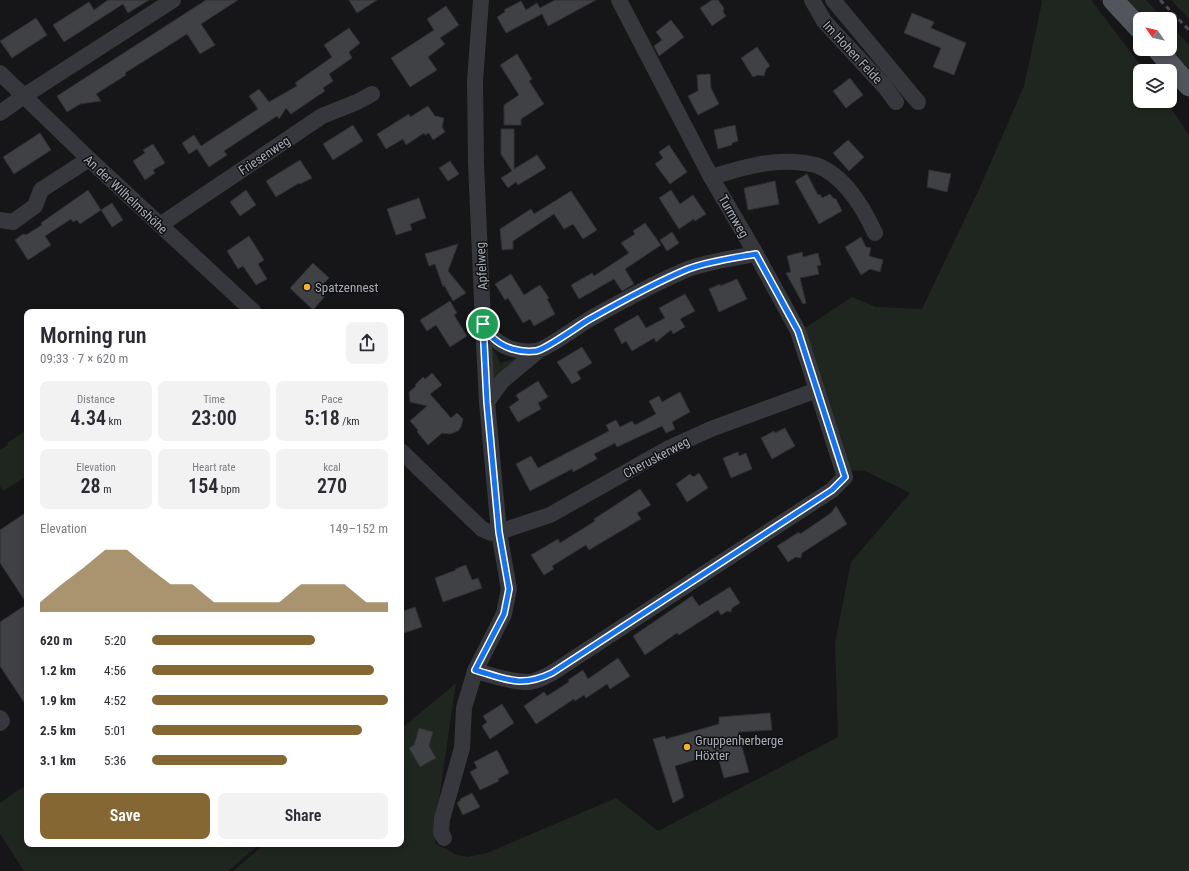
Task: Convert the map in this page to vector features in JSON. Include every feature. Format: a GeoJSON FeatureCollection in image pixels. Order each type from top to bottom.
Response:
{"type":"FeatureCollection","features":[{"type":"Feature","properties":{"kind":"main road"},"geometry":{"type":"LineString","coordinates":[[1113,0],[1133,21]]}},
{"type":"Feature","properties":{"kind":"main road"},"geometry":{"type":"LineString","coordinates":[[1163,56],[1189,86]]}},
{"type":"Feature","properties":{"kind":"street"},"geometry":{"type":"LineString","coordinates":[[0,113],[173,0]]}},
{"type":"Feature","properties":{"kind":"street","name":"Apfelweg"},"geometry":{"type":"LineString","coordinates":[[481,0],[475,96],[476,163],[487,402],[499,532]]}},
{"type":"Feature","properties":{"kind":"street","name":"Turmweg"},"geometry":{"type":"LineString","coordinates":[[475,670],[502,679],[529,682],[552,673],[832,490],[845,477],[798,331],[756,254],[711,177],[619,0]]}},
{"type":"Feature","properties":{"kind":"street","name":"Im Hohen Felde"},"geometry":{"type":"LineString","coordinates":[[812,0],[824,21],[885,87],[896,102]]}},
{"type":"Feature","properties":{"kind":"street","name":"Im Hohen Felde"},"geometry":{"type":"LineString","coordinates":[[833,0],[918,102]]}},
{"type":"Feature","properties":{"kind":"street","name":"An der Wilhelmshöhe"},"geometry":{"type":"LineString","coordinates":[[0,73],[89,160],[251,309]]}},
{"type":"Feature","properties":{"kind":"street","name":"Friesenweg"},"geometry":{"type":"LineString","coordinates":[[160,225],[322,116],[357,102],[372,94]]}},
{"type":"Feature","properties":{"kind":"street"},"geometry":{"type":"LineString","coordinates":[[0,220],[13,222],[35,206],[41,190],[89,160]]}},
{"type":"Feature","properties":{"kind":"street","name":"Turmweg"},"geometry":{"type":"LineString","coordinates":[[711,177],[757,164],[789,161],[816,165],[832,174],[847,188],[862,207],[875,233]]}},
{"type":"Feature","properties":{"kind":"street"},"geometry":{"type":"LineString","coordinates":[[487,402],[494,390],[502,381],[538,351],[587,320],[647,288],[689,269],[716,261],[756,254]]}},
{"type":"Feature","properties":{"kind":"street"},"geometry":{"type":"LineString","coordinates":[[483,324],[491,337],[502,345],[522,352],[538,351]]}},
{"type":"Feature","properties":{"kind":"street","name":"Cheruskerweg"},"geometry":{"type":"LineString","coordinates":[[499,532],[550,515],[669,448],[711,429],[818,390]]}},
{"type":"Feature","properties":{"kind":"street"},"geometry":{"type":"LineString","coordinates":[[404,454],[482,529],[491,533],[499,532],[509,589],[504,614],[475,670],[464,708],[462,748],[442,819],[441,832],[444,838]]}},
{"type":"Feature","properties":{"kind":"street"},"geometry":{"type":"LineString","coordinates":[[0,718],[2,721],[0,723]]}},
{"type":"Feature","properties":{"kind":"shaded area"},"geometry":{"type":"Polygon","coordinates":[[[1041,0],[1091,0],[1140,64],[1133,64],[1133,108],[1171,108],[1189,135],[1189,871],[233,871],[261,847],[404,847],[404,726],[456,683],[437,813],[435,843],[455,854],[467,857],[487,853],[616,798],[658,831],[838,737],[835,643],[851,562],[910,493],[865,471],[851,470],[805,328],[852,297],[876,307],[922,309],[981,185],[1024,86],[1042,2],[1041,0]]]}},
{"type":"Feature","properties":{"kind":"shaded area"},"geometry":{"type":"Polygon","coordinates":[[[1127,0],[1146,0],[1157,12],[1138,12],[1127,0]]]}},
{"type":"Feature","properties":{"kind":"shaded area"},"geometry":{"type":"Polygon","coordinates":[[[1171,0],[1189,0],[1189,19],[1171,0]]]}},
{"type":"Feature","properties":{"kind":"shaded area"},"geometry":{"type":"Polygon","coordinates":[[[1177,32],[1189,45],[1189,69],[1177,56],[1177,32]]]}},
{"type":"Feature","properties":{"kind":"shaded area"},"geometry":{"type":"Polygon","coordinates":[[[482,344],[495,352],[500,363],[523,356],[484,387],[482,344]]]}},
{"type":"Feature","properties":{"kind":"shaded area"},"geometry":{"type":"Polygon","coordinates":[[[24,432],[24,478],[3,491],[0,486],[0,450],[8,445],[7,443],[24,432]]]}},
{"type":"Feature","properties":{"kind":"shaded area"},"geometry":{"type":"Polygon","coordinates":[[[24,786],[24,847],[256,847],[228,871],[24,871],[0,834],[0,803],[24,786]]]}},
{"type":"Feature","properties":{"kind":"building"},"geometry":{"type":"Polygon","coordinates":[[[108,0],[149,0],[128,13],[123,4],[64,42],[53,25],[89,2],[94,10],[108,0]]]}},
{"type":"Feature","properties":{"kind":"building"},"geometry":{"type":"Polygon","coordinates":[[[206,0],[238,0],[201,24],[215,45],[200,54],[187,34],[125,73],[126,75],[96,94],[101,101],[80,104],[67,112],[57,96],[206,0]]]}},
{"type":"Feature","properties":{"kind":"building"},"geometry":{"type":"Polygon","coordinates":[[[349,0],[377,0],[357,13],[349,0]]]}},
{"type":"Feature","properties":{"kind":"building"},"geometry":{"type":"Polygon","coordinates":[[[555,0],[596,0],[548,26],[542,14],[506,33],[497,17],[505,12],[504,10],[521,1],[526,10],[537,3],[540,8],[555,0]]]}},
{"type":"Feature","properties":{"kind":"building"},"geometry":{"type":"Polygon","coordinates":[[[712,0],[718,0],[724,8],[723,12],[726,16],[712,26],[700,8],[712,0]]]}},
{"type":"Feature","properties":{"kind":"building"},"geometry":{"type":"Polygon","coordinates":[[[446,6],[459,25],[440,38],[445,44],[428,57],[437,70],[410,87],[391,58],[434,30],[427,19],[446,6]]]}},
{"type":"Feature","properties":{"kind":"building"},"geometry":{"type":"Polygon","coordinates":[[[912,13],[934,22],[931,28],[966,43],[954,75],[933,67],[941,48],[904,33],[912,13]]]}},
{"type":"Feature","properties":{"kind":"building"},"geometry":{"type":"Polygon","coordinates":[[[36,18],[47,35],[12,58],[0,41],[36,18]]]}},
{"type":"Feature","properties":{"kind":"building"},"geometry":{"type":"Polygon","coordinates":[[[671,20],[684,37],[659,56],[654,46],[662,40],[656,32],[671,20]]]}},
{"type":"Feature","properties":{"kind":"building"},"geometry":{"type":"Polygon","coordinates":[[[349,28],[360,43],[349,52],[352,58],[329,74],[333,81],[323,88],[325,91],[291,114],[286,108],[279,119],[277,116],[224,151],[227,155],[209,167],[197,149],[189,154],[182,143],[194,135],[201,146],[258,109],[249,96],[259,89],[269,102],[297,86],[295,83],[332,57],[324,45],[349,28]]]}},
{"type":"Feature","properties":{"kind":"building"},"geometry":{"type":"Polygon","coordinates":[[[757,47],[770,66],[766,69],[764,76],[758,75],[753,77],[741,58],[757,47]]]}},
{"type":"Feature","properties":{"kind":"building"},"geometry":{"type":"Polygon","coordinates":[[[517,54],[532,79],[529,81],[544,104],[521,119],[521,125],[504,125],[504,105],[519,95],[500,65],[517,54]]]}},
{"type":"Feature","properties":{"kind":"building"},"geometry":{"type":"Polygon","coordinates":[[[710,74],[711,88],[719,104],[698,115],[688,96],[698,91],[697,75],[710,74]]]}},
{"type":"Feature","properties":{"kind":"building"},"geometry":{"type":"Polygon","coordinates":[[[850,78],[863,95],[846,108],[833,91],[850,78]]]}},
{"type":"Feature","properties":{"kind":"building"},"geometry":{"type":"Polygon","coordinates":[[[428,106],[435,116],[444,118],[442,127],[445,132],[433,140],[429,133],[425,135],[424,133],[406,145],[403,139],[386,149],[377,134],[409,114],[410,117],[428,106]]]}},
{"type":"Feature","properties":{"kind":"building"},"geometry":{"type":"Polygon","coordinates":[[[353,125],[363,141],[333,160],[323,144],[353,125]]]}},
{"type":"Feature","properties":{"kind":"building"},"geometry":{"type":"Polygon","coordinates":[[[735,125],[738,141],[732,143],[732,145],[718,149],[714,130],[735,125]]]}},
{"type":"Feature","properties":{"kind":"building"},"geometry":{"type":"Polygon","coordinates":[[[501,129],[514,129],[514,169],[537,155],[546,168],[518,185],[516,182],[508,188],[501,178],[512,171],[501,154],[501,129]]]}},
{"type":"Feature","properties":{"kind":"building"},"geometry":{"type":"Polygon","coordinates":[[[40,133],[51,150],[14,174],[3,157],[40,133]]]}},
{"type":"Feature","properties":{"kind":"building"},"geometry":{"type":"Polygon","coordinates":[[[848,140],[864,157],[849,171],[833,153],[848,140]]]}},
{"type":"Feature","properties":{"kind":"building"},"geometry":{"type":"Polygon","coordinates":[[[153,144],[165,163],[153,170],[155,173],[145,180],[133,161],[145,153],[143,150],[153,144]]]}},
{"type":"Feature","properties":{"kind":"building"},"geometry":{"type":"Polygon","coordinates":[[[669,145],[687,172],[670,184],[655,164],[663,158],[659,152],[669,145]]]}},
{"type":"Feature","properties":{"kind":"building"},"geometry":{"type":"Polygon","coordinates":[[[300,160],[312,178],[300,184],[299,183],[276,197],[266,181],[300,160]]]}},
{"type":"Feature","properties":{"kind":"building"},"geometry":{"type":"Polygon","coordinates":[[[450,161],[459,174],[448,181],[439,168],[450,161]]]}},
{"type":"Feature","properties":{"kind":"building"},"geometry":{"type":"Polygon","coordinates":[[[929,170],[951,174],[947,192],[927,187],[929,170]]]}},
{"type":"Feature","properties":{"kind":"building"},"geometry":{"type":"Polygon","coordinates":[[[807,174],[818,195],[820,194],[822,198],[830,194],[836,199],[842,211],[819,224],[795,181],[807,174]]]}},
{"type":"Feature","properties":{"kind":"building"},"geometry":{"type":"Polygon","coordinates":[[[775,181],[779,204],[748,210],[744,188],[775,181]]]}},
{"type":"Feature","properties":{"kind":"building"},"geometry":{"type":"Polygon","coordinates":[[[88,190],[101,210],[80,224],[77,220],[73,222],[71,219],[45,236],[51,245],[28,260],[15,240],[23,234],[26,235],[42,225],[41,223],[88,190]]]}},
{"type":"Feature","properties":{"kind":"building"},"geometry":{"type":"Polygon","coordinates":[[[246,190],[256,205],[240,216],[230,202],[246,190]]]}},
{"type":"Feature","properties":{"kind":"building"},"geometry":{"type":"Polygon","coordinates":[[[671,190],[680,204],[693,195],[706,214],[695,221],[694,219],[679,229],[659,198],[671,190]]]}},
{"type":"Feature","properties":{"kind":"building"},"geometry":{"type":"Polygon","coordinates":[[[571,191],[597,230],[583,239],[573,224],[564,229],[554,214],[513,241],[513,249],[502,250],[500,229],[531,209],[534,214],[571,191]]]}},
{"type":"Feature","properties":{"kind":"building"},"geometry":{"type":"Polygon","coordinates":[[[419,198],[426,218],[410,224],[412,230],[396,235],[387,209],[419,198]]]}},
{"type":"Feature","properties":{"kind":"building"},"geometry":{"type":"Polygon","coordinates":[[[112,203],[123,220],[112,227],[101,210],[112,203]]]}},
{"type":"Feature","properties":{"kind":"building"},"geometry":{"type":"Polygon","coordinates":[[[645,223],[661,245],[625,269],[634,284],[622,291],[614,279],[579,299],[571,285],[592,273],[594,276],[629,253],[621,243],[635,234],[633,231],[645,223]]]}},
{"type":"Feature","properties":{"kind":"building"},"geometry":{"type":"Polygon","coordinates":[[[672,232],[679,243],[667,251],[660,240],[672,232]]]}},
{"type":"Feature","properties":{"kind":"building"},"geometry":{"type":"Polygon","coordinates":[[[249,236],[264,260],[258,264],[267,279],[256,285],[243,266],[238,269],[227,251],[249,236]]]}},
{"type":"Feature","properties":{"kind":"building"},"geometry":{"type":"Polygon","coordinates":[[[861,237],[866,247],[871,248],[869,256],[883,260],[880,272],[870,269],[861,275],[845,247],[861,237]]]}},
{"type":"Feature","properties":{"kind":"building"},"geometry":{"type":"Polygon","coordinates":[[[458,244],[448,271],[466,293],[453,301],[444,285],[443,287],[435,264],[429,266],[425,254],[458,244]]]}},
{"type":"Feature","properties":{"kind":"building"},"geometry":{"type":"Polygon","coordinates":[[[802,252],[803,257],[818,253],[821,265],[817,266],[819,274],[800,278],[806,303],[803,304],[786,273],[791,272],[787,256],[802,252]]]}},
{"type":"Feature","properties":{"kind":"building"},"geometry":{"type":"Polygon","coordinates":[[[313,263],[329,278],[318,289],[325,296],[314,309],[312,309],[290,288],[313,263]]]}},
{"type":"Feature","properties":{"kind":"building"},"geometry":{"type":"Polygon","coordinates":[[[511,274],[524,295],[540,285],[549,298],[547,299],[555,314],[534,326],[530,319],[523,323],[508,298],[505,300],[495,284],[511,274]]]}},
{"type":"Feature","properties":{"kind":"building"},"geometry":{"type":"Polygon","coordinates":[[[737,279],[747,299],[719,312],[709,289],[737,279]]]}},
{"type":"Feature","properties":{"kind":"building"},"geometry":{"type":"Polygon","coordinates":[[[685,294],[695,311],[680,319],[685,327],[673,334],[671,330],[656,342],[654,338],[632,351],[626,341],[622,344],[614,329],[638,315],[646,328],[665,318],[659,308],[685,294]]]}},
{"type":"Feature","properties":{"kind":"building"},"geometry":{"type":"Polygon","coordinates":[[[450,301],[457,313],[454,315],[467,336],[450,347],[436,325],[427,331],[420,320],[450,301]]]}},
{"type":"Feature","properties":{"kind":"building"},"geometry":{"type":"Polygon","coordinates":[[[582,347],[592,363],[577,372],[581,379],[572,384],[557,362],[582,347]]]}},
{"type":"Feature","properties":{"kind":"building"},"geometry":{"type":"Polygon","coordinates":[[[432,373],[442,385],[430,394],[451,418],[457,413],[463,419],[461,427],[458,431],[450,434],[442,433],[428,445],[410,421],[427,406],[410,402],[409,392],[423,377],[425,379],[432,373]]]}},
{"type":"Feature","properties":{"kind":"building"},"geometry":{"type":"Polygon","coordinates":[[[538,381],[548,397],[538,403],[541,409],[518,422],[509,407],[519,400],[516,395],[538,381]]]}},
{"type":"Feature","properties":{"kind":"building"},"geometry":{"type":"Polygon","coordinates":[[[680,392],[690,412],[672,422],[675,429],[666,433],[662,426],[617,447],[615,443],[594,454],[597,459],[573,472],[572,469],[530,491],[516,464],[531,456],[538,468],[609,431],[606,425],[616,420],[620,427],[632,421],[635,425],[656,414],[649,401],[659,396],[662,402],[680,392]]]}},
{"type":"Feature","properties":{"kind":"building"},"geometry":{"type":"Polygon","coordinates":[[[785,428],[795,446],[772,459],[761,438],[774,431],[775,433],[785,428]]]}},
{"type":"Feature","properties":{"kind":"building"},"geometry":{"type":"Polygon","coordinates":[[[738,452],[739,456],[746,453],[752,469],[731,478],[723,458],[738,452]]]}},
{"type":"Feature","properties":{"kind":"building"},"geometry":{"type":"Polygon","coordinates":[[[699,473],[708,488],[687,502],[676,484],[690,474],[693,477],[699,473]]]}},
{"type":"Feature","properties":{"kind":"building"},"geometry":{"type":"Polygon","coordinates":[[[640,489],[651,505],[637,513],[641,519],[589,550],[586,545],[552,566],[554,569],[544,575],[531,555],[558,539],[560,543],[595,521],[594,519],[640,489]]]}},
{"type":"Feature","properties":{"kind":"building"},"geometry":{"type":"Polygon","coordinates":[[[836,506],[847,524],[802,553],[801,558],[796,557],[788,562],[777,546],[799,532],[800,534],[831,513],[836,506]]]}},
{"type":"Feature","properties":{"kind":"building"},"geometry":{"type":"Polygon","coordinates":[[[24,514],[24,599],[0,563],[0,530],[24,514]]]}},
{"type":"Feature","properties":{"kind":"building"},"geometry":{"type":"Polygon","coordinates":[[[466,565],[472,580],[478,578],[482,588],[443,602],[435,578],[466,565]]]}},
{"type":"Feature","properties":{"kind":"building"},"geometry":{"type":"Polygon","coordinates":[[[730,587],[740,603],[732,608],[731,612],[727,611],[721,615],[718,610],[679,635],[677,633],[645,655],[633,636],[692,596],[699,606],[730,587]]]}},
{"type":"Feature","properties":{"kind":"building"},"geometry":{"type":"Polygon","coordinates":[[[24,606],[24,702],[0,666],[0,622],[24,606]]]}},
{"type":"Feature","properties":{"kind":"building"},"geometry":{"type":"Polygon","coordinates":[[[415,607],[422,627],[404,633],[404,611],[415,607]]]}},
{"type":"Feature","properties":{"kind":"building"},"geometry":{"type":"Polygon","coordinates":[[[618,658],[630,676],[610,689],[607,684],[586,698],[584,695],[575,701],[574,699],[536,724],[524,706],[544,692],[547,696],[569,682],[568,680],[583,670],[588,679],[618,658]]]}},
{"type":"Feature","properties":{"kind":"building"},"geometry":{"type":"Polygon","coordinates":[[[502,704],[514,723],[490,739],[482,726],[487,722],[483,716],[502,704]]]}},
{"type":"Feature","properties":{"kind":"building"},"geometry":{"type":"Polygon","coordinates":[[[770,713],[772,730],[738,732],[749,772],[724,778],[717,753],[675,766],[684,797],[673,803],[653,739],[665,736],[666,739],[719,724],[719,717],[770,713]]]}},
{"type":"Feature","properties":{"kind":"building"},"geometry":{"type":"Polygon","coordinates":[[[419,728],[433,732],[429,746],[436,758],[420,767],[409,748],[414,745],[419,728]]]}},
{"type":"Feature","properties":{"kind":"building"},"geometry":{"type":"Polygon","coordinates":[[[497,750],[509,773],[498,779],[499,781],[480,790],[470,772],[477,768],[474,762],[497,750]]]}},
{"type":"Feature","properties":{"kind":"building"},"geometry":{"type":"Polygon","coordinates":[[[472,793],[480,807],[463,815],[457,803],[461,800],[460,799],[472,793]]]}},
{"type":"Feature","properties":{"kind":"railway"},"geometry":{"type":"LineString","coordinates":[[1160,0],[1189,30]]}},
{"type":"Feature","properties":{"kind":"place","name":"Spatzennest"},"geometry":{"type":"Point","coordinates":[307,287]}},
{"type":"Feature","properties":{"kind":"place","name":"Gruppenherberge Höxter"},"geometry":{"type":"Point","coordinates":[687,747]}},
{"type":"Feature","properties":{"kind":"route"},"geometry":{"type":"LineString","coordinates":[[756,254],[798,331],[845,477],[832,490],[552,673],[529,682],[502,679],[475,670],[504,614],[509,589],[499,532],[487,402],[483,324],[491,337],[502,345],[522,352],[538,351],[587,320],[647,288],[689,269],[716,261],[756,254]]}}]}
